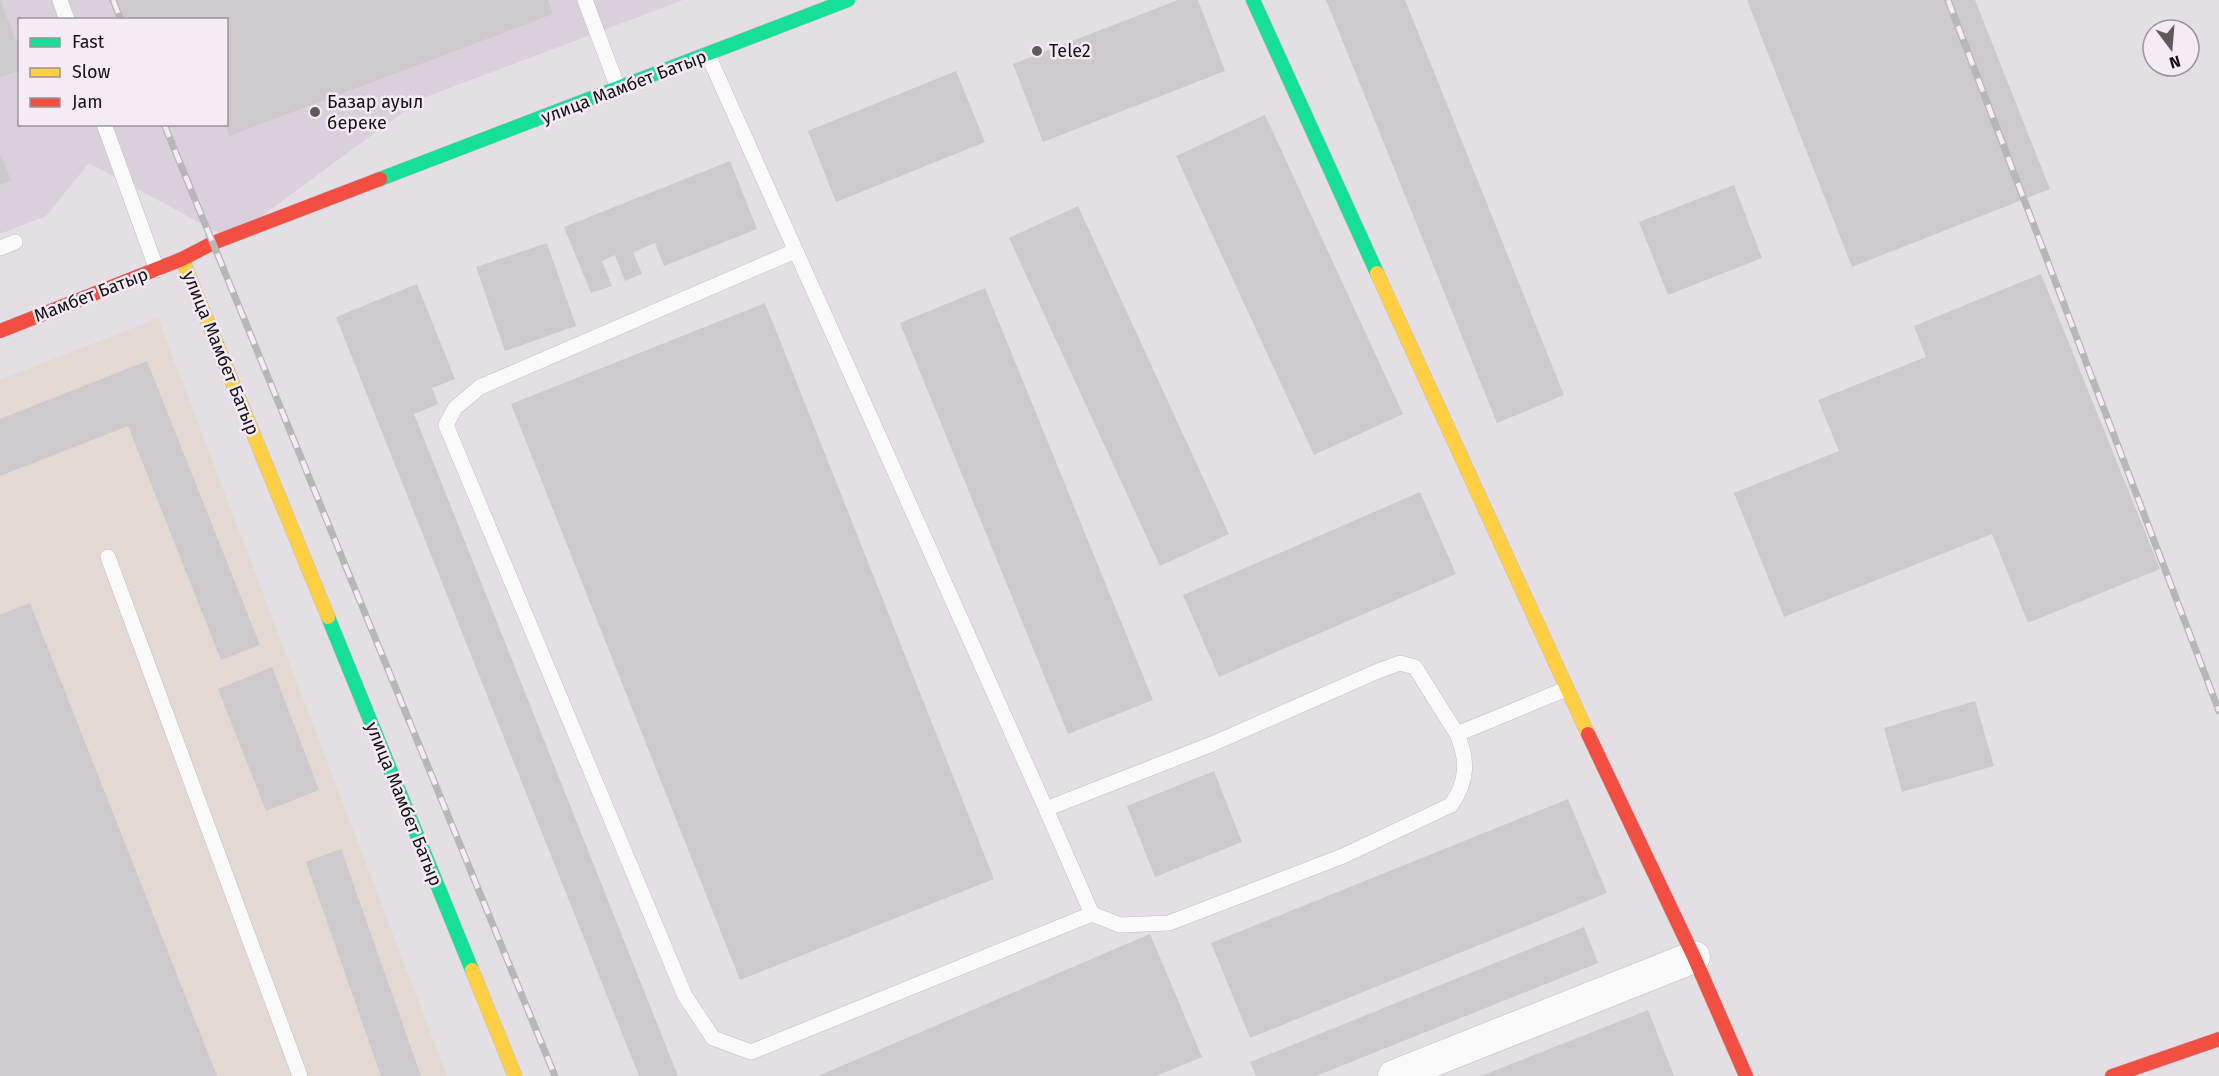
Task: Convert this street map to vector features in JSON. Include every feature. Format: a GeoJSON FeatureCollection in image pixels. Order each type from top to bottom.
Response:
{"type":"FeatureCollection","features":[{"type":"Feature","properties":{"kind":"main road","name":"улица Мамбет Батыр"},"geometry":{"type":"LineString","coordinates":[[515,1076],[182,259],[213,243],[848,0]]}},
{"type":"Feature","properties":{"kind":"main road"},"geometry":{"type":"LineString","coordinates":[[1253,0],[1566,689],[1694,957],[1746,1076]]}},
{"type":"Feature","properties":{"kind":"main road","name":"Мамбет Батыр"},"geometry":{"type":"LineString","coordinates":[[0,331],[182,259]]}},
{"type":"Feature","properties":{"kind":"main road"},"geometry":{"type":"LineString","coordinates":[[2112,1076],[2219,1039]]}},
{"type":"Feature","properties":{"kind":"street"},"geometry":{"type":"LineString","coordinates":[[1395,1076],[1694,957]]}},
{"type":"Feature","properties":{"kind":"lane"},"geometry":{"type":"LineString","coordinates":[[60,0],[66,18]]}},
{"type":"Feature","properties":{"kind":"lane"},"geometry":{"type":"LineString","coordinates":[[585,0],[618,88]]}},
{"type":"Feature","properties":{"kind":"lane"},"geometry":{"type":"LineString","coordinates":[[708,55],[1092,914]]}},
{"type":"Feature","properties":{"kind":"lane"},"geometry":{"type":"LineString","coordinates":[[105,126],[157,270]]}},
{"type":"Feature","properties":{"kind":"lane"},"geometry":{"type":"LineString","coordinates":[[0,248],[15,242]]}},
{"type":"Feature","properties":{"kind":"lane"},"geometry":{"type":"LineString","coordinates":[[795,251],[480,387],[455,408],[446,425],[685,996],[713,1038],[751,1052],[1092,914],[1120,925],[1169,923],[1343,856],[1451,805],[1462,790],[1464,751],[1457,734],[1415,667],[1400,663],[1212,744],[1046,809]]}},
{"type":"Feature","properties":{"kind":"lane"},"geometry":{"type":"LineString","coordinates":[[108,557],[300,1076]]}},
{"type":"Feature","properties":{"kind":"lane"},"geometry":{"type":"LineString","coordinates":[[1457,734],[1566,689]]}},
{"type":"Feature","properties":{"kind":"shaded area","name":"Базар ауыл береке"},"geometry":{"type":"Polygon","coordinates":[[[0,0],[683,0],[421,99],[230,239],[89,163],[46,216],[0,234],[0,0]]]}},
{"type":"Feature","properties":{"kind":"shaded area"},"geometry":{"type":"Polygon","coordinates":[[[158,318],[447,1076],[0,1076],[0,380],[158,318]]]}},
{"type":"Feature","properties":{"kind":"building"},"geometry":{"type":"Polygon","coordinates":[[[0,0],[18,45],[18,71],[0,77],[0,0]]]}},
{"type":"Feature","properties":{"kind":"building"},"geometry":{"type":"Polygon","coordinates":[[[109,0],[548,0],[553,14],[229,136],[226,126],[228,126],[228,18],[116,18],[109,0]]]}},
{"type":"Feature","properties":{"kind":"building"},"geometry":{"type":"Polygon","coordinates":[[[1178,0],[1198,0],[1225,71],[1043,142],[1013,64],[1178,0]]]}},
{"type":"Feature","properties":{"kind":"building"},"geometry":{"type":"Polygon","coordinates":[[[1326,0],[1405,0],[1564,395],[1497,423],[1326,0]]]}},
{"type":"Feature","properties":{"kind":"building"},"geometry":{"type":"Polygon","coordinates":[[[1747,0],[1975,0],[2050,189],[1852,267],[1747,0]]]}},
{"type":"Feature","properties":{"kind":"building"},"geometry":{"type":"Polygon","coordinates":[[[956,71],[985,142],[836,202],[808,131],[956,71]]]}},
{"type":"Feature","properties":{"kind":"building"},"geometry":{"type":"Polygon","coordinates":[[[1265,115],[1403,414],[1314,455],[1176,156],[1265,115]]]}},
{"type":"Feature","properties":{"kind":"building"},"geometry":{"type":"Polygon","coordinates":[[[0,153],[11,180],[0,185],[0,153]]]}},
{"type":"Feature","properties":{"kind":"building"},"geometry":{"type":"Polygon","coordinates":[[[730,161],[757,229],[664,266],[655,243],[633,252],[642,274],[625,281],[615,255],[602,261],[612,286],[591,293],[564,227],[730,161]]]}},
{"type":"Feature","properties":{"kind":"building"},"geometry":{"type":"Polygon","coordinates":[[[1734,185],[1762,258],[1668,295],[1639,222],[1734,185]]]}},
{"type":"Feature","properties":{"kind":"building"},"geometry":{"type":"Polygon","coordinates":[[[1078,206],[1229,534],[1160,566],[1009,238],[1078,206]]]}},
{"type":"Feature","properties":{"kind":"building"},"geometry":{"type":"Polygon","coordinates":[[[547,243],[576,326],[505,351],[476,267],[547,243]]]}},
{"type":"Feature","properties":{"kind":"building"},"geometry":{"type":"Polygon","coordinates":[[[2041,274],[2160,569],[2028,623],[1992,534],[1784,617],[1734,493],[1839,451],[1818,400],[1926,357],[1914,326],[2041,274]]]}},
{"type":"Feature","properties":{"kind":"building"},"geometry":{"type":"Polygon","coordinates":[[[417,284],[455,379],[432,388],[438,404],[414,414],[678,1076],[639,1076],[336,317],[417,284]]]}},
{"type":"Feature","properties":{"kind":"building"},"geometry":{"type":"Polygon","coordinates":[[[985,288],[1153,700],[1068,734],[900,323],[985,288]]]}},
{"type":"Feature","properties":{"kind":"building"},"geometry":{"type":"Polygon","coordinates":[[[765,303],[994,879],[740,980],[511,404],[765,303]]]}},
{"type":"Feature","properties":{"kind":"building"},"geometry":{"type":"Polygon","coordinates":[[[147,361],[260,645],[221,660],[128,426],[0,476],[0,419],[147,361]]]}},
{"type":"Feature","properties":{"kind":"building"},"geometry":{"type":"Polygon","coordinates":[[[1420,492],[1456,574],[1219,677],[1183,595],[1420,492]]]}},
{"type":"Feature","properties":{"kind":"building"},"geometry":{"type":"Polygon","coordinates":[[[30,603],[217,1076],[0,1076],[0,615],[30,603]]]}},
{"type":"Feature","properties":{"kind":"building"},"geometry":{"type":"Polygon","coordinates":[[[272,667],[319,790],[266,811],[218,689],[272,667]]]}},
{"type":"Feature","properties":{"kind":"building"},"geometry":{"type":"Polygon","coordinates":[[[1975,701],[1994,766],[1902,792],[1884,728],[1975,701]]]}},
{"type":"Feature","properties":{"kind":"building"},"geometry":{"type":"Polygon","coordinates":[[[1214,771],[1242,842],[1155,877],[1127,806],[1214,771]]]}},
{"type":"Feature","properties":{"kind":"building"},"geometry":{"type":"Polygon","coordinates":[[[1568,799],[1607,893],[1250,1038],[1211,943],[1568,799]]]}},
{"type":"Feature","properties":{"kind":"building"},"geometry":{"type":"Polygon","coordinates":[[[341,849],[421,1076],[381,1076],[306,862],[341,849]]]}},
{"type":"Feature","properties":{"kind":"building"},"geometry":{"type":"Polygon","coordinates":[[[1584,927],[1598,963],[1316,1076],[1256,1076],[1250,1062],[1584,927]]]}},
{"type":"Feature","properties":{"kind":"building"},"geometry":{"type":"Polygon","coordinates":[[[1150,934],[1202,1057],[1156,1076],[818,1076],[1150,934]]]}},
{"type":"Feature","properties":{"kind":"building"},"geometry":{"type":"Polygon","coordinates":[[[1648,1010],[1674,1076],[1481,1076],[1648,1010]]]}},
{"type":"Feature","properties":{"kind":"railway"},"geometry":{"type":"LineString","coordinates":[[113,0],[120,18]]}},
{"type":"Feature","properties":{"kind":"railway"},"geometry":{"type":"LineString","coordinates":[[1948,0],[2219,711]]}},
{"type":"Feature","properties":{"kind":"railway"},"geometry":{"type":"LineString","coordinates":[[165,126],[555,1076]]}},
{"type":"Feature","properties":{"kind":"traffic: fast"},"geometry":{"type":"LineString","coordinates":[[380,179],[848,0]]}},
{"type":"Feature","properties":{"kind":"traffic: fast"},"geometry":{"type":"LineString","coordinates":[[1253,0],[1377,273]]}},
{"type":"Feature","properties":{"kind":"traffic: fast"},"geometry":{"type":"LineString","coordinates":[[328,617],[472,970]]}},
{"type":"Feature","properties":{"kind":"traffic: slow"},"geometry":{"type":"LineString","coordinates":[[182,259],[328,617]]}},
{"type":"Feature","properties":{"kind":"traffic: slow"},"geometry":{"type":"LineString","coordinates":[[1377,273],[1588,734]]}},
{"type":"Feature","properties":{"kind":"traffic: slow"},"geometry":{"type":"LineString","coordinates":[[472,970],[515,1076]]}},
{"type":"Feature","properties":{"kind":"traffic: jam"},"geometry":{"type":"LineString","coordinates":[[0,331],[182,259],[213,243],[380,179]]}},
{"type":"Feature","properties":{"kind":"traffic: jam"},"geometry":{"type":"LineString","coordinates":[[1588,734],[1694,957],[1746,1076]]}},
{"type":"Feature","properties":{"kind":"traffic: jam"},"geometry":{"type":"LineString","coordinates":[[2112,1076],[2219,1039]]}},
{"type":"Feature","properties":{"kind":"place","name":"Tele2"},"geometry":{"type":"Point","coordinates":[1037,51]}},
{"type":"Feature","properties":{"kind":"place","name":"Базар ауыл береке"},"geometry":{"type":"Point","coordinates":[315,112]}}]}
